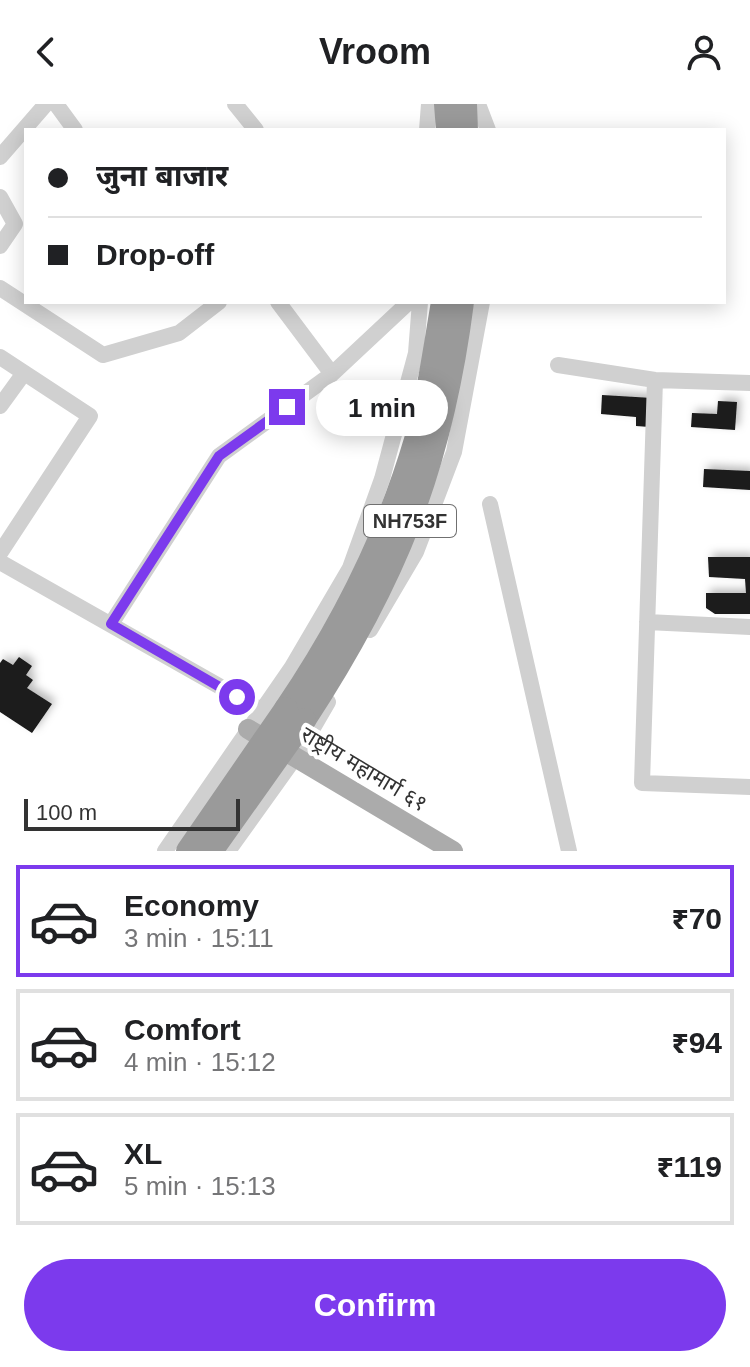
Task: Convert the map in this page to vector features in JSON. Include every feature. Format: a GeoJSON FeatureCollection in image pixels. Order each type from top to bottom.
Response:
{"type":"FeatureCollection","features":[{"type":"Feature","properties":{"kind":"highway","name":"NH753F"},"geometry":{"type":"LineString","coordinates":[[291,719],[374,559],[416,439],[421,304]]}},
{"type":"Feature","properties":{"kind":"highway","name":"NH753F"},"geometry":{"type":"LineString","coordinates":[[291,719],[391,570],[423,487],[443,415],[462,304]]}},
{"type":"Feature","properties":{"kind":"highway"},"geometry":{"type":"LineString","coordinates":[[188,851],[291,719]]}},
{"type":"Feature","properties":{"kind":"highway"},"geometry":{"type":"LineString","coordinates":[[211,851],[291,719]]}},
{"type":"Feature","properties":{"kind":"main road","name":"राष्ट्रीय महामार्ग ६१"},"geometry":{"type":"LineString","coordinates":[[248,729],[453,851]]}},
{"type":"Feature","properties":{"kind":"street"},"geometry":{"type":"LineString","coordinates":[[25,128],[46,104]]}},
{"type":"Feature","properties":{"kind":"street"},"geometry":{"type":"LineString","coordinates":[[56,104],[74,128]]}},
{"type":"Feature","properties":{"kind":"street"},"geometry":{"type":"LineString","coordinates":[[235,104],[254,128]]}},
{"type":"Feature","properties":{"kind":"street"},"geometry":{"type":"LineString","coordinates":[[430,128],[455,112],[484,128]]}},
{"type":"Feature","properties":{"kind":"street"},"geometry":{"type":"LineString","coordinates":[[0,157],[24,129]]}},
{"type":"Feature","properties":{"kind":"street"},"geometry":{"type":"LineString","coordinates":[[0,197],[20,224],[0,246]]}},
{"type":"Feature","properties":{"kind":"street"},"geometry":{"type":"LineString","coordinates":[[0,288],[24,304]]}},
{"type":"Feature","properties":{"kind":"street"},"geometry":{"type":"LineString","coordinates":[[25,304],[103,355],[179,333],[216,304]]}},
{"type":"Feature","properties":{"kind":"street"},"geometry":{"type":"LineString","coordinates":[[280,304],[332,374]]}},
{"type":"Feature","properties":{"kind":"street"},"geometry":{"type":"LineString","coordinates":[[111,624],[219,456],[332,374],[419,304]]}},
{"type":"Feature","properties":{"kind":"street"},"geometry":{"type":"LineString","coordinates":[[165,851],[248,729],[291,719],[416,552],[454,452],[482,304]]}},
{"type":"Feature","properties":{"kind":"street"},"geometry":{"type":"LineString","coordinates":[[0,357],[90,416],[0,553]]}},
{"type":"Feature","properties":{"kind":"street"},"geometry":{"type":"LineString","coordinates":[[558,365],[655,380],[750,383]]}},
{"type":"Feature","properties":{"kind":"street"},"geometry":{"type":"LineString","coordinates":[[0,406],[24,373]]}},
{"type":"Feature","properties":{"kind":"street"},"geometry":{"type":"LineString","coordinates":[[655,380],[642,783],[750,787]]}},
{"type":"Feature","properties":{"kind":"street"},"geometry":{"type":"LineString","coordinates":[[490,504],[569,851]]}},
{"type":"Feature","properties":{"kind":"street"},"geometry":{"type":"LineString","coordinates":[[0,562],[291,719]]}},
{"type":"Feature","properties":{"kind":"street"},"geometry":{"type":"LineString","coordinates":[[647,622],[750,627]]}},
{"type":"Feature","properties":{"kind":"street"},"geometry":{"type":"LineString","coordinates":[[228,851],[296,756],[291,719]]}},
{"type":"Feature","properties":{"kind":"building"},"geometry":{"type":"Polygon","coordinates":[[[602,395],[652,398],[650,427],[636,426],[636,417],[601,414],[602,395]]]}},
{"type":"Feature","properties":{"kind":"building"},"geometry":{"type":"Polygon","coordinates":[[[718,401],[737,402],[735,430],[691,427],[692,413],[717,414],[718,401]]]}},
{"type":"Feature","properties":{"kind":"building"},"geometry":{"type":"Polygon","coordinates":[[[704,469],[750,471],[750,490],[703,487],[704,469]]]}},
{"type":"Feature","properties":{"kind":"building"},"geometry":{"type":"Polygon","coordinates":[[[708,557],[750,557],[750,614],[715,614],[706,608],[706,593],[746,593],[745,579],[709,577],[708,557]]]}},
{"type":"Feature","properties":{"kind":"building"},"geometry":{"type":"Polygon","coordinates":[[[19,657],[32,666],[26,675],[33,680],[27,688],[52,704],[32,733],[0,712],[0,663],[3,659],[13,665],[19,657]]]}},
{"type":"Feature","properties":{"kind":"route"},"geometry":{"type":"LineString","coordinates":[[237,697],[111,624],[219,456],[287,407]]}}]}
